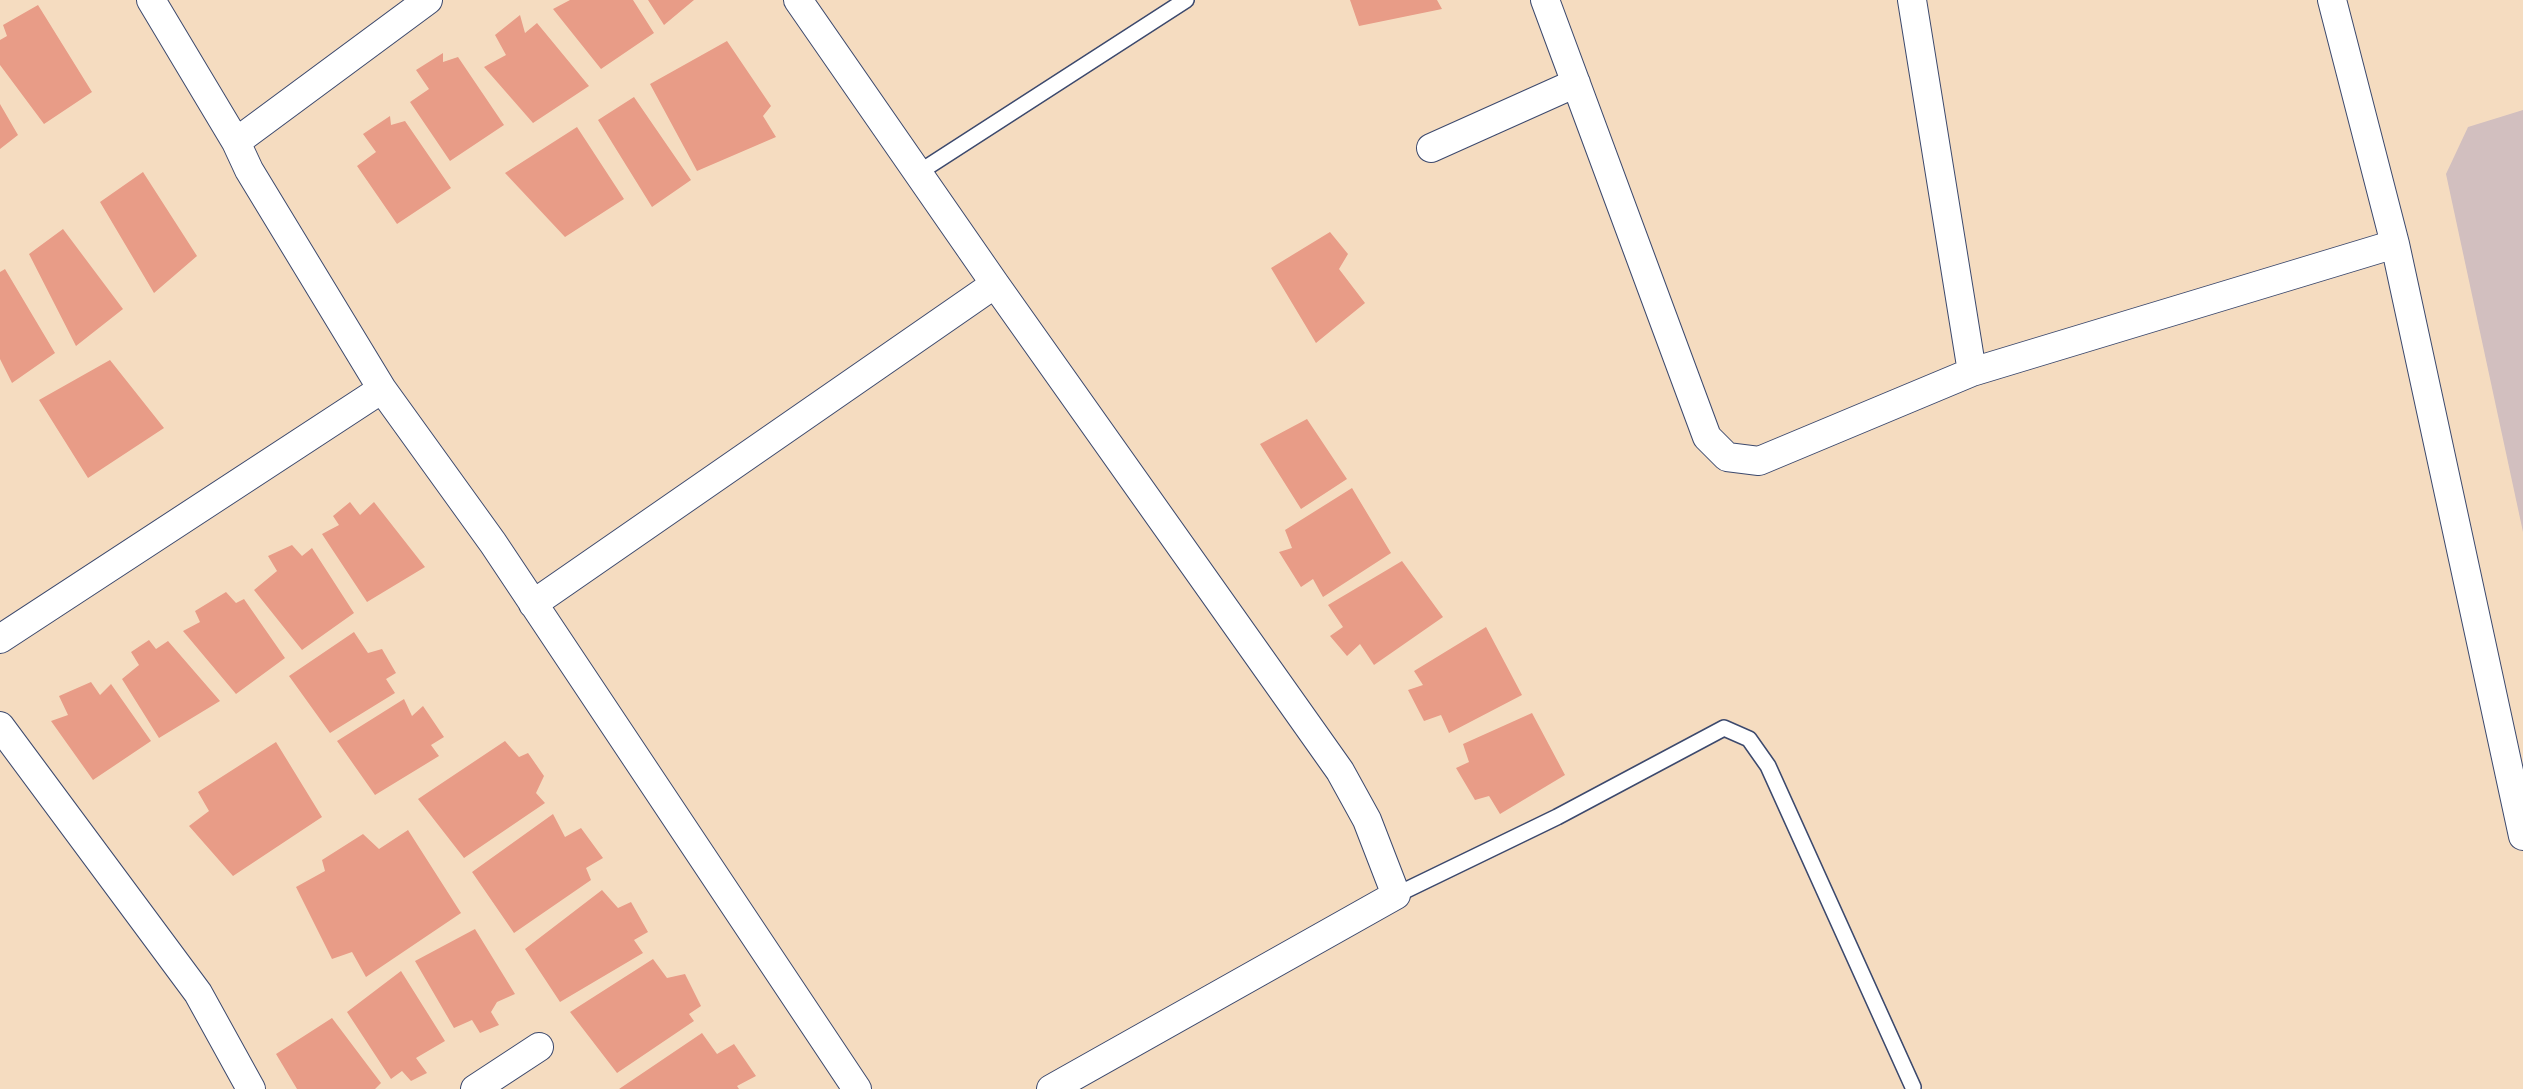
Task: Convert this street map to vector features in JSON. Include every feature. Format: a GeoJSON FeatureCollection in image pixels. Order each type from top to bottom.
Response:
{"type":"FeatureCollection","features":[{"type":"Feature","properties":{"kind":"street"},"geometry":{"type":"LineString","coordinates":[[151,0],[236,142],[249,170],[382,389],[494,543],[857,1089]]}},
{"type":"Feature","properties":{"kind":"street"},"geometry":{"type":"LineString","coordinates":[[236,142],[428,0]]}},
{"type":"Feature","properties":{"kind":"street"},"geometry":{"type":"LineString","coordinates":[[798,0],[995,284],[1340,771],[1367,820],[1396,895],[1051,1089]]}},
{"type":"Feature","properties":{"kind":"street"},"geometry":{"type":"LineString","coordinates":[[1545,0],[1707,437],[1727,457],[1759,461],[1972,372],[2395,244]]}},
{"type":"Feature","properties":{"kind":"street"},"geometry":{"type":"LineString","coordinates":[[1912,0],[1972,372]]}},
{"type":"Feature","properties":{"kind":"street"},"geometry":{"type":"LineString","coordinates":[[2332,0],[2395,244],[2523,836]]}},
{"type":"Feature","properties":{"kind":"street"},"geometry":{"type":"LineString","coordinates":[[1431,148],[1576,83]]}},
{"type":"Feature","properties":{"kind":"street"},"geometry":{"type":"LineString","coordinates":[[533,604],[995,284]]}},
{"type":"Feature","properties":{"kind":"street"},"geometry":{"type":"LineString","coordinates":[[0,639],[382,389]]}},
{"type":"Feature","properties":{"kind":"street"},"geometry":{"type":"LineString","coordinates":[[0,726],[198,993],[251,1089]]}},
{"type":"Feature","properties":{"kind":"street"},"geometry":{"type":"LineString","coordinates":[[475,1089],[539,1046]]}},
{"type":"Feature","properties":{"kind":"lane"},"geometry":{"type":"LineString","coordinates":[[918,173],[1186,0]]}},
{"type":"Feature","properties":{"kind":"lane"},"geometry":{"type":"LineString","coordinates":[[1396,895],[1557,817],[1724,728],[1750,739],[1768,766],[1913,1087]]}},
{"type":"Feature","properties":{"kind":"shaded area"},"geometry":{"type":"Polygon","coordinates":[[[2523,110],[2523,532],[2446,174],[2468,127],[2523,110]]]}},
{"type":"Feature","properties":{"kind":"building"},"geometry":{"type":"Polygon","coordinates":[[[570,0],[633,0],[654,33],[601,69],[553,9],[570,0]]]}},
{"type":"Feature","properties":{"kind":"building"},"geometry":{"type":"Polygon","coordinates":[[[648,0],[694,0],[664,25],[648,0]]]}},
{"type":"Feature","properties":{"kind":"building"},"geometry":{"type":"Polygon","coordinates":[[[1350,0],[1437,0],[1442,9],[1359,26],[1350,0]]]}},
{"type":"Feature","properties":{"kind":"building"},"geometry":{"type":"Polygon","coordinates":[[[38,5],[92,92],[44,124],[0,65],[0,40],[7,36],[3,25],[38,5]]]}},
{"type":"Feature","properties":{"kind":"building"},"geometry":{"type":"Polygon","coordinates":[[[520,15],[525,33],[537,23],[589,86],[533,123],[484,67],[506,55],[495,35],[520,15]]]}},
{"type":"Feature","properties":{"kind":"building"},"geometry":{"type":"Polygon","coordinates":[[[727,41],[771,106],[763,116],[776,137],[697,171],[650,84],[727,41]]]}},
{"type":"Feature","properties":{"kind":"building"},"geometry":{"type":"Polygon","coordinates":[[[443,53],[443,62],[458,57],[504,125],[450,161],[410,102],[429,89],[416,70],[443,53]]]}},
{"type":"Feature","properties":{"kind":"building"},"geometry":{"type":"Polygon","coordinates":[[[634,97],[691,180],[652,207],[598,120],[634,97]]]}},
{"type":"Feature","properties":{"kind":"building"},"geometry":{"type":"Polygon","coordinates":[[[0,104],[18,135],[0,149],[0,104]]]}},
{"type":"Feature","properties":{"kind":"building"},"geometry":{"type":"Polygon","coordinates":[[[390,116],[391,125],[405,121],[451,188],[397,224],[357,166],[376,152],[363,134],[390,116]]]}},
{"type":"Feature","properties":{"kind":"building"},"geometry":{"type":"Polygon","coordinates":[[[577,127],[624,199],[565,237],[505,173],[577,127]]]}},
{"type":"Feature","properties":{"kind":"building"},"geometry":{"type":"Polygon","coordinates":[[[143,172],[197,256],[154,293],[100,202],[143,172]]]}},
{"type":"Feature","properties":{"kind":"building"},"geometry":{"type":"Polygon","coordinates":[[[63,229],[123,309],[76,346],[29,254],[63,229]]]}},
{"type":"Feature","properties":{"kind":"building"},"geometry":{"type":"Polygon","coordinates":[[[1330,232],[1348,254],[1339,269],[1365,303],[1316,343],[1271,268],[1330,232]]]}},
{"type":"Feature","properties":{"kind":"building"},"geometry":{"type":"Polygon","coordinates":[[[5,269],[55,353],[12,383],[0,359],[0,272],[5,269]]]}},
{"type":"Feature","properties":{"kind":"building"},"geometry":{"type":"Polygon","coordinates":[[[110,360],[164,428],[88,478],[39,400],[110,360]]]}},
{"type":"Feature","properties":{"kind":"building"},"geometry":{"type":"Polygon","coordinates":[[[1307,419],[1347,479],[1301,509],[1260,444],[1307,419]]]}},
{"type":"Feature","properties":{"kind":"building"},"geometry":{"type":"Polygon","coordinates":[[[1352,488],[1391,553],[1323,597],[1313,579],[1301,587],[1279,552],[1292,548],[1285,530],[1352,488]]]}},
{"type":"Feature","properties":{"kind":"building"},"geometry":{"type":"Polygon","coordinates":[[[350,502],[360,515],[374,502],[425,567],[367,602],[322,534],[339,525],[333,516],[350,502]]]}},
{"type":"Feature","properties":{"kind":"building"},"geometry":{"type":"Polygon","coordinates":[[[292,545],[302,556],[312,548],[354,613],[302,650],[254,590],[277,571],[268,556],[292,545]]]}},
{"type":"Feature","properties":{"kind":"building"},"geometry":{"type":"Polygon","coordinates":[[[1402,561],[1443,617],[1374,665],[1360,644],[1347,656],[1330,636],[1343,627],[1328,605],[1402,561]]]}},
{"type":"Feature","properties":{"kind":"building"},"geometry":{"type":"Polygon","coordinates":[[[226,592],[236,603],[244,599],[285,658],[236,694],[183,631],[200,622],[195,611],[226,592]]]}},
{"type":"Feature","properties":{"kind":"building"},"geometry":{"type":"Polygon","coordinates":[[[1486,627],[1522,695],[1449,733],[1441,715],[1424,721],[1408,690],[1423,685],[1414,671],[1486,627]]]}},
{"type":"Feature","properties":{"kind":"building"},"geometry":{"type":"Polygon","coordinates":[[[354,632],[368,653],[382,649],[396,673],[386,679],[395,693],[330,733],[289,676],[354,632]]]}},
{"type":"Feature","properties":{"kind":"building"},"geometry":{"type":"Polygon","coordinates":[[[149,640],[156,649],[168,641],[220,701],[159,738],[122,679],[139,665],[131,652],[149,640]]]}},
{"type":"Feature","properties":{"kind":"building"},"geometry":{"type":"Polygon","coordinates":[[[91,682],[100,695],[111,684],[151,741],[93,780],[51,721],[68,715],[59,696],[91,682]]]}},
{"type":"Feature","properties":{"kind":"building"},"geometry":{"type":"Polygon","coordinates":[[[404,699],[412,716],[423,706],[444,737],[431,745],[439,756],[375,795],[337,741],[404,699]]]}},
{"type":"Feature","properties":{"kind":"building"},"geometry":{"type":"Polygon","coordinates":[[[1532,713],[1565,775],[1500,814],[1489,796],[1475,800],[1456,768],[1469,762],[1463,744],[1532,713]]]}},
{"type":"Feature","properties":{"kind":"building"},"geometry":{"type":"Polygon","coordinates":[[[505,741],[519,757],[528,753],[544,776],[536,793],[545,803],[464,858],[418,799],[505,741]]]}},
{"type":"Feature","properties":{"kind":"building"},"geometry":{"type":"Polygon","coordinates":[[[276,742],[322,817],[233,876],[189,826],[209,811],[198,792],[276,742]]]}},
{"type":"Feature","properties":{"kind":"building"},"geometry":{"type":"Polygon","coordinates":[[[553,814],[565,837],[581,828],[603,858],[586,868],[591,880],[514,933],[472,872],[553,814]]]}},
{"type":"Feature","properties":{"kind":"building"},"geometry":{"type":"Polygon","coordinates":[[[408,830],[461,913],[366,977],[352,952],[332,959],[296,887],[325,871],[322,860],[363,834],[379,849],[408,830]]]}},
{"type":"Feature","properties":{"kind":"building"},"geometry":{"type":"Polygon","coordinates":[[[602,890],[618,908],[631,902],[648,932],[634,940],[643,953],[560,1002],[525,949],[602,890]]]}},
{"type":"Feature","properties":{"kind":"building"},"geometry":{"type":"Polygon","coordinates":[[[475,929],[515,994],[497,1002],[491,1012],[499,1025],[480,1033],[472,1020],[454,1028],[415,961],[475,929]]]}},
{"type":"Feature","properties":{"kind":"building"},"geometry":{"type":"Polygon","coordinates":[[[653,959],[667,978],[685,974],[701,1006],[689,1014],[694,1021],[617,1073],[570,1012],[653,959]]]}},
{"type":"Feature","properties":{"kind":"building"},"geometry":{"type":"Polygon","coordinates":[[[401,971],[445,1041],[416,1058],[427,1073],[411,1081],[402,1071],[391,1079],[347,1012],[401,971]]]}},
{"type":"Feature","properties":{"kind":"building"},"geometry":{"type":"Polygon","coordinates":[[[332,1018],[381,1083],[375,1089],[297,1089],[276,1054],[332,1018]]]}},
{"type":"Feature","properties":{"kind":"building"},"geometry":{"type":"Polygon","coordinates":[[[702,1033],[717,1054],[734,1044],[756,1076],[737,1086],[739,1089],[619,1089],[702,1033]]]}}]}
